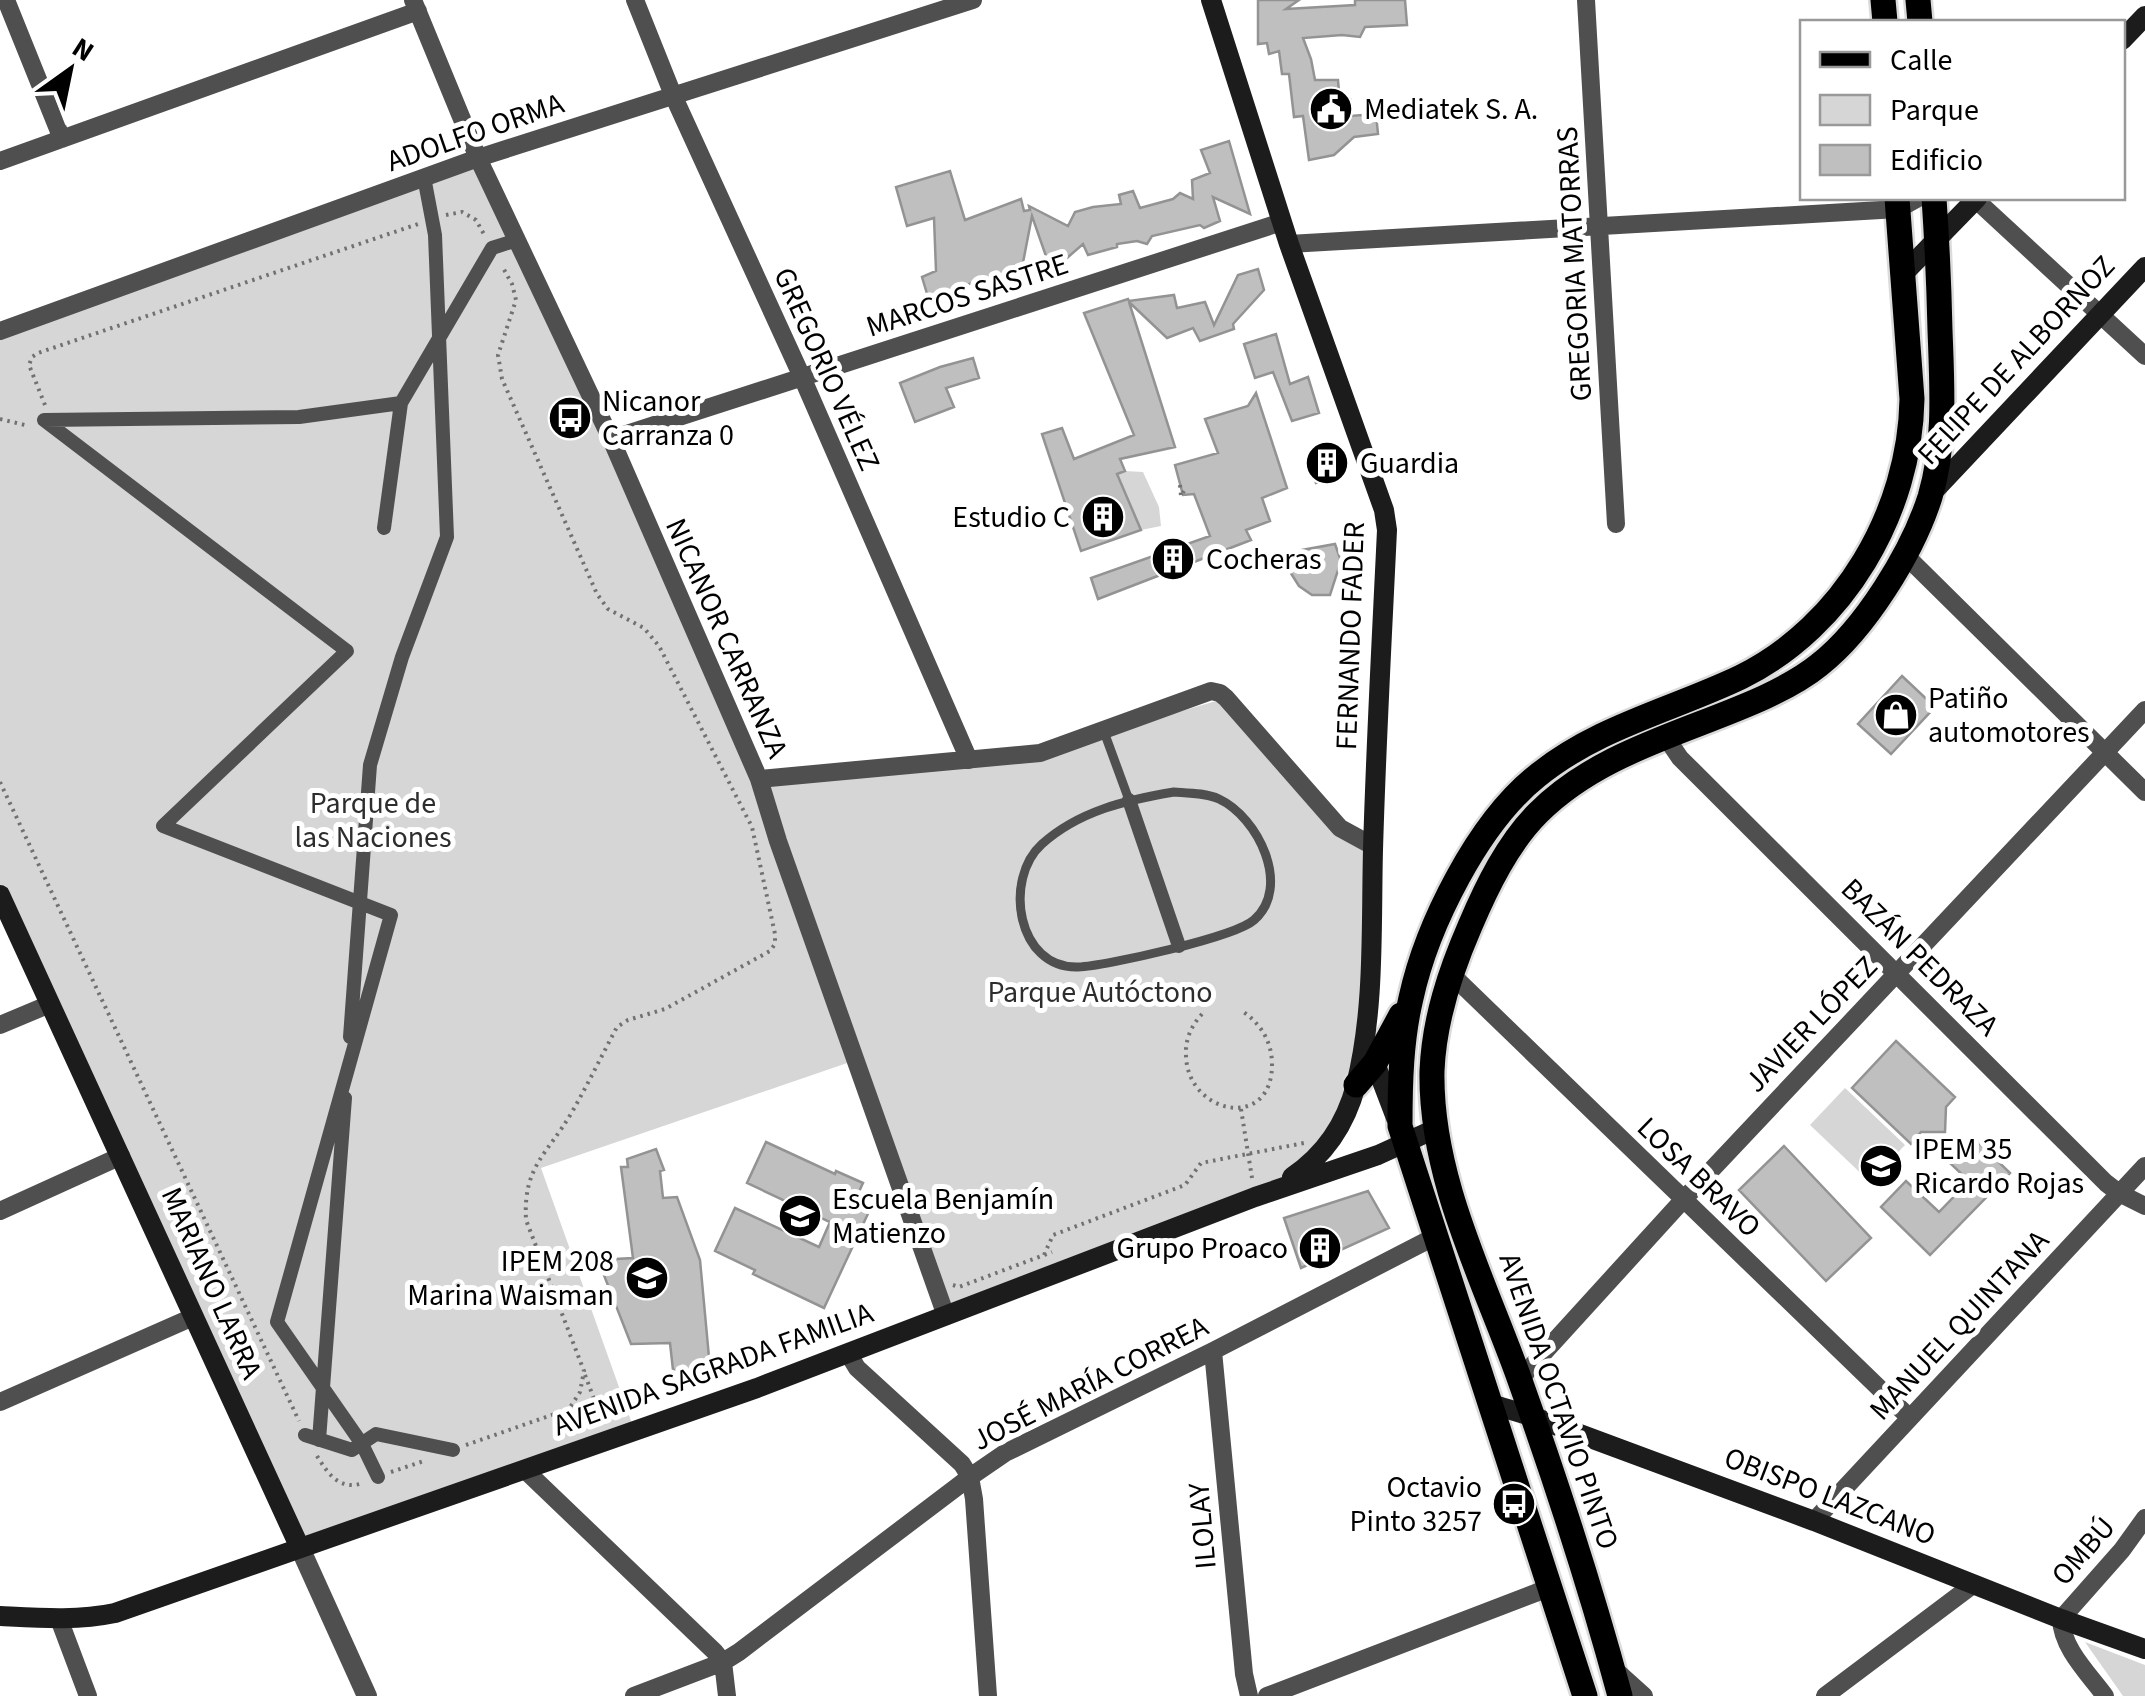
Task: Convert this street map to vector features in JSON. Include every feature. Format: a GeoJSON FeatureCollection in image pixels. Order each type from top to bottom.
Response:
{"type":"FeatureCollection","features":[{"type":"Feature","properties":{"kind":"main road","name":"FERNANDO FADER"},"geometry":{"type":"LineString","coordinates":[[1211,0],[1289,244],[1384,510],[1387,530],[1370,979],[1356,1086],[1339,1130],[1311,1164],[1256,1197]]}},
{"type":"Feature","properties":{"kind":"main road"},"geometry":{"type":"LineString","coordinates":[[2125,37],[2145,16]]}},
{"type":"Feature","properties":{"kind":"main road","name":"AVENIDA OCTAVIO PINTO"},"geometry":{"type":"LineString","coordinates":[[1620,1696],[1520,1379],[1456,1210],[1436,1129],[1433,1099],[1434,1049],[1440,1014],[1451,974],[1476,913],[1504,857],[1538,813],[1579,781],[1628,752],[1762,698],[1821,664],[1865,615],[1905,555],[1930,495],[1942,418],[1934,200]]}},
{"type":"Feature","properties":{"kind":"main road"},"geometry":{"type":"LineString","coordinates":[[1904,274],[1974,200]]}},
{"type":"Feature","properties":{"kind":"main road"},"geometry":{"type":"LineString","coordinates":[[1356,1086],[1375,1062],[1411,997],[1437,922],[1482,836],[1515,794],[1538,774],[1595,738],[1765,663],[1804,634],[1859,570],[1890,512],[1908,450],[1912,400],[1904,201]]}},
{"type":"Feature","properties":{"kind":"main road","name":"FELIPE DE ALBORNOZ"},"geometry":{"type":"LineString","coordinates":[[1930,495],[2145,267]]}},
{"type":"Feature","properties":{"kind":"main road","name":"MARIANO LARRA"},"geometry":{"type":"LineString","coordinates":[[0,896],[300,1548]]}},
{"type":"Feature","properties":{"kind":"main road"},"geometry":{"type":"LineString","coordinates":[[1370,979],[1375,1062],[1585,1696]]}},
{"type":"Feature","properties":{"kind":"main road"},"geometry":{"type":"LineString","coordinates":[[1402,1135],[1403,1047],[1411,997]]}},
{"type":"Feature","properties":{"kind":"main road","name":"AVENIDA SAGRADA FAMILIA"},"geometry":{"type":"LineString","coordinates":[[0,1616],[59,1619],[116,1613],[757,1388],[1256,1197],[1402,1135],[1436,1129]]}},
{"type":"Feature","properties":{"kind":"main road","name":"OBISPO LAZCANO"},"geometry":{"type":"LineString","coordinates":[[1491,1404],[1814,1521],[2145,1649]]}},
{"type":"Feature","properties":{"kind":"street"},"geometry":{"type":"LineString","coordinates":[[6,0],[62,139]]}},
{"type":"Feature","properties":{"kind":"street","name":"GREGORIO VÉLEZ"},"geometry":{"type":"LineString","coordinates":[[634,0],[672,95],[802,377],[969,760]]}},
{"type":"Feature","properties":{"kind":"street","name":"ADOLFO ORMA"},"geometry":{"type":"LineString","coordinates":[[0,331],[478,158],[973,0]]}},
{"type":"Feature","properties":{"kind":"street","name":"GREGORIA MATORRAS"},"geometry":{"type":"LineString","coordinates":[[1586,0],[1616,524]]}},
{"type":"Feature","properties":{"kind":"street"},"geometry":{"type":"LineString","coordinates":[[0,161],[416,6]]}},
{"type":"Feature","properties":{"kind":"street","name":"NICANOR CARRANZA"},"geometry":{"type":"LineString","coordinates":[[416,6],[478,158],[611,439],[759,779],[946,1316]]}},
{"type":"Feature","properties":{"kind":"street"},"geometry":{"type":"LineString","coordinates":[[424,177],[434,235],[446,537],[402,658],[370,765],[323,1388],[312,1438],[352,1450],[376,1434],[453,1450]]}},
{"type":"Feature","properties":{"kind":"street"},"geometry":{"type":"LineString","coordinates":[[1978,200],[2145,356]]}},
{"type":"Feature","properties":{"kind":"street"},"geometry":{"type":"LineString","coordinates":[[1289,244],[1904,201]]}},
{"type":"Feature","properties":{"kind":"street","name":"MARCOS SASTRE"},"geometry":{"type":"LineString","coordinates":[[611,439],[1282,222]]}},
{"type":"Feature","properties":{"kind":"street"},"geometry":{"type":"LineString","coordinates":[[384,528],[401,402],[492,248],[517,240]]}},
{"type":"Feature","properties":{"kind":"street"},"geometry":{"type":"LineString","coordinates":[[44,420],[298,418],[401,402]]}},
{"type":"Feature","properties":{"kind":"street"},"geometry":{"type":"LineString","coordinates":[[44,420],[347,651],[162,826],[391,915],[277,1322],[362,1444],[378,1477]]}},
{"type":"Feature","properties":{"kind":"street"},"geometry":{"type":"LineString","coordinates":[[1905,555],[2145,792]]}},
{"type":"Feature","properties":{"kind":"street"},"geometry":{"type":"LineString","coordinates":[[759,779],[1040,753],[1220,692],[1340,828],[1373,846]]}},
{"type":"Feature","properties":{"kind":"street","name":"JAVIER LÓPEZ"},"geometry":{"type":"LineString","coordinates":[[1520,1379],[1682,1200],[2145,710]]}},
{"type":"Feature","properties":{"kind":"street","name":"BAZÁN PEDRAZA"},"geometry":{"type":"LineString","coordinates":[[1665,736],[1680,758],[2106,1183],[2145,1206]]}},
{"type":"Feature","properties":{"kind":"street"},"geometry":{"type":"LineString","coordinates":[[1129,800],[1179,946]]}},
{"type":"Feature","properties":{"kind":"street","name":"LOSA BRAVO"},"geometry":{"type":"LineString","coordinates":[[1451,974],[1910,1418]]}},
{"type":"Feature","properties":{"kind":"street"},"geometry":{"type":"LineString","coordinates":[[0,1026],[50,1004]]}},
{"type":"Feature","properties":{"kind":"street"},"geometry":{"type":"LineString","coordinates":[[0,1211],[122,1156]]}},
{"type":"Feature","properties":{"kind":"street","name":"MANUEL QUINTANA"},"geometry":{"type":"LineString","coordinates":[[1814,1521],[2145,1166]]}},
{"type":"Feature","properties":{"kind":"street","name":"JOSÉ MARÍA CORREA"},"geometry":{"type":"LineString","coordinates":[[634,1696],[722,1662],[1005,1454],[1434,1236]]}},
{"type":"Feature","properties":{"kind":"street"},"geometry":{"type":"LineString","coordinates":[[0,1402],[193,1317]]}},
{"type":"Feature","properties":{"kind":"street","name":"ILOLAY"},"geometry":{"type":"LineString","coordinates":[[1214,1351],[1249,1696]]}},
{"type":"Feature","properties":{"kind":"street"},"geometry":{"type":"LineString","coordinates":[[848,1353],[857,1368],[962,1464],[970,1477],[988,1696]]}},
{"type":"Feature","properties":{"kind":"street"},"geometry":{"type":"LineString","coordinates":[[524,1470],[716,1652],[722,1662],[727,1696]]}},
{"type":"Feature","properties":{"kind":"street","name":"OMBÚ"},"geometry":{"type":"LineString","coordinates":[[2061,1619],[2145,1518]]}},
{"type":"Feature","properties":{"kind":"street","name":"MARIANO LARRA"},"geometry":{"type":"LineString","coordinates":[[300,1548],[367,1696]]}},
{"type":"Feature","properties":{"kind":"street"},"geometry":{"type":"LineString","coordinates":[[1825,1696],[1974,1584]]}},
{"type":"Feature","properties":{"kind":"street"},"geometry":{"type":"LineString","coordinates":[[1267,1696],[1551,1586]]}},
{"type":"Feature","properties":{"kind":"street"},"geometry":{"type":"LineString","coordinates":[[59,1619],[88,1696]]}},
{"type":"Feature","properties":{"kind":"street"},"geometry":{"type":"LineString","coordinates":[[2061,1619],[2066,1642],[2105,1696]]}},
{"type":"Feature","properties":{"kind":"street"},"geometry":{"type":"LineString","coordinates":[[1612,1667],[1644,1696]]}},
{"type":"Feature","properties":{"kind":"lane"},"geometry":{"type":"LineString","coordinates":[[1103,730],[1129,800]]}},
{"type":"Feature","properties":{"kind":"lane"},"geometry":{"type":"LineString","coordinates":[[1174,792],[1217,798],[1234,808],[1266,852],[1270,887],[1267,902],[1252,923],[1179,946],[1078,967],[1060,964],[1042,954],[1030,941],[1021,917],[1019,894],[1021,878],[1038,847],[1067,824],[1129,800],[1174,792]]}},
{"type":"Feature","properties":{"kind":"path"},"geometry":{"type":"LineString","coordinates":[[0,419],[42,426],[46,409],[29,365],[38,353],[432,219],[462,212],[476,220],[512,284],[516,300],[498,355],[502,379],[597,594],[608,609],[644,628],[660,646],[752,827],[775,934],[770,952],[665,1009],[617,1027],[572,1112],[534,1166],[525,1199],[526,1220],[604,1426],[568,1408]]}},
{"type":"Feature","properties":{"kind":"path"},"geometry":{"type":"LineString","coordinates":[[1180,484],[1181,496],[1184,491]]}},
{"type":"Feature","properties":{"kind":"path"},"geometry":{"type":"LineString","coordinates":[[0,782],[330,1477],[356,1486],[568,1408],[580,1392],[584,1371]]}},
{"type":"Feature","properties":{"kind":"path"},"geometry":{"type":"LineString","coordinates":[[1202,1014],[1194,1022],[1186,1044],[1190,1079],[1213,1101],[1228,1108],[1240,1108],[1260,1100],[1272,1075],[1269,1042],[1253,1018],[1242,1011]]}},
{"type":"Feature","properties":{"kind":"path"},"geometry":{"type":"LineString","coordinates":[[1240,1108],[1256,1197]]}},
{"type":"Feature","properties":{"kind":"path"},"geometry":{"type":"LineString","coordinates":[[1044,1255],[1053,1235],[1185,1185],[1201,1163],[1311,1142],[1304,1151]]}},
{"type":"Feature","properties":{"kind":"path"},"geometry":{"type":"LineString","coordinates":[[947,1282],[959,1287],[1062,1248]]}},
{"type":"Feature","properties":{"kind":"green space","name":"Parque de las Naciones"},"geometry":{"type":"Polygon","coordinates":[[[478,158],[759,779],[1040,753],[1226,698],[1340,828],[1373,846],[1370,979],[1339,1130],[1294,1176],[946,1316],[856,1060],[541,1168],[635,1432],[300,1548],[0,895],[0,331],[478,158]]]}},
{"type":"Feature","properties":{"kind":"green space"},"geometry":{"type":"Polygon","coordinates":[[[1125,471],[1143,472],[1159,507],[1161,526],[1141,530],[1090,487],[1125,471]]]}},
{"type":"Feature","properties":{"kind":"green space"},"geometry":{"type":"Polygon","coordinates":[[[1845,1088],[1905,1145],[1870,1182],[1810,1125],[1845,1088]]]}},
{"type":"Feature","properties":{"kind":"green space"},"geometry":{"type":"Polygon","coordinates":[[[2085,1642],[2145,1665],[2145,1696],[2123,1696],[2085,1642]]]}},
{"type":"Feature","properties":{"kind":"building"},"geometry":{"type":"Polygon","coordinates":[[[1258,0],[1299,0],[1286,9],[1355,5],[1355,0],[1405,0],[1407,25],[1365,27],[1360,37],[1303,38],[1315,80],[1338,80],[1340,103],[1350,100],[1350,116],[1376,114],[1378,134],[1354,137],[1334,155],[1309,160],[1303,116],[1294,117],[1289,74],[1282,74],[1279,51],[1269,54],[1267,43],[1258,44],[1258,0]]]}},
{"type":"Feature","properties":{"kind":"building"},"geometry":{"type":"Polygon","coordinates":[[[1229,141],[1250,214],[1213,197],[1220,221],[1204,228],[1200,225],[1152,236],[1147,244],[1117,244],[1088,255],[1083,244],[1067,258],[1047,259],[1032,216],[1021,273],[1011,288],[998,292],[991,288],[988,278],[928,297],[922,277],[936,271],[934,218],[907,226],[896,187],[950,171],[965,220],[1021,199],[1024,211],[1030,210],[1029,206],[1068,226],[1075,212],[1121,204],[1119,195],[1133,191],[1140,208],[1173,199],[1180,193],[1193,199],[1192,180],[1210,173],[1201,150],[1229,141]]]}},
{"type":"Feature","properties":{"kind":"building"},"geometry":{"type":"Polygon","coordinates":[[[1258,269],[1264,290],[1233,324],[1234,329],[1200,341],[1193,328],[1167,338],[1129,302],[1175,447],[1120,459],[1125,471],[1117,474],[1141,530],[1081,551],[1042,434],[1062,428],[1074,459],[1134,435],[1084,313],[1128,299],[1174,295],[1177,308],[1205,302],[1214,325],[1238,275],[1258,269]]]}},
{"type":"Feature","properties":{"kind":"building"},"geometry":{"type":"Polygon","coordinates":[[[1276,334],[1290,384],[1308,377],[1319,413],[1292,421],[1273,372],[1255,378],[1244,344],[1276,334]]]}},
{"type":"Feature","properties":{"kind":"building"},"geometry":{"type":"Polygon","coordinates":[[[973,358],[979,378],[946,388],[954,407],[915,422],[900,383],[973,358]]]}},
{"type":"Feature","properties":{"kind":"building"},"geometry":{"type":"Polygon","coordinates":[[[1256,393],[1287,488],[1262,498],[1270,521],[1246,530],[1251,540],[1098,599],[1091,578],[1210,536],[1194,494],[1183,495],[1175,465],[1218,453],[1205,419],[1248,406],[1256,393]]]}},
{"type":"Feature","properties":{"kind":"building","name":"Guardia"},"geometry":{"type":"Polygon","coordinates":[[[1335,455],[1342,475],[1316,483],[1310,466],[1335,455]]]}},
{"type":"Feature","properties":{"kind":"building"},"geometry":{"type":"Polygon","coordinates":[[[1335,544],[1341,561],[1330,595],[1312,595],[1299,586],[1287,567],[1302,550],[1335,544]]]}},
{"type":"Feature","properties":{"kind":"building","name":"Patiño automotores"},"geometry":{"type":"Polygon","coordinates":[[[1902,676],[1935,707],[1891,754],[1858,724],[1902,676]]]}},
{"type":"Feature","properties":{"kind":"building"},"geometry":{"type":"Polygon","coordinates":[[[1896,1041],[1955,1097],[1946,1107],[1945,1132],[1921,1132],[1911,1144],[1852,1088],[1896,1041]]]}},
{"type":"Feature","properties":{"kind":"building"},"geometry":{"type":"Polygon","coordinates":[[[1974,1138],[2010,1173],[1930,1255],[1881,1207],[1906,1181],[1939,1212],[1969,1181],[1951,1164],[1974,1138]]]}},
{"type":"Feature","properties":{"kind":"building"},"geometry":{"type":"Polygon","coordinates":[[[766,1142],[863,1183],[857,1196],[873,1203],[824,1308],[715,1251],[735,1208],[819,1247],[830,1222],[747,1183],[766,1142]]]}},
{"type":"Feature","properties":{"kind":"building"},"geometry":{"type":"Polygon","coordinates":[[[1784,1146],[1871,1238],[1826,1281],[1739,1190],[1784,1146]]]}},
{"type":"Feature","properties":{"kind":"building"},"geometry":{"type":"Polygon","coordinates":[[[656,1149],[664,1170],[660,1171],[663,1198],[677,1197],[700,1260],[710,1368],[673,1370],[670,1343],[631,1344],[598,1260],[633,1258],[621,1167],[628,1167],[627,1159],[656,1149]]]}},
{"type":"Feature","properties":{"kind":"building","name":"Grupo Proaco"},"geometry":{"type":"Polygon","coordinates":[[[1368,1191],[1389,1228],[1301,1268],[1284,1218],[1368,1191]]]}},
{"type":"Feature","properties":{"kind":"place","name":"Mediatek S. A."},"geometry":{"type":"Point","coordinates":[1331,109]}},
{"type":"Feature","properties":{"kind":"place","name":"Nicanor Carranza 0"},"geometry":{"type":"Point","coordinates":[570,418]}},
{"type":"Feature","properties":{"kind":"place","name":"Guardia"},"geometry":{"type":"Point","coordinates":[1327,463]}},
{"type":"Feature","properties":{"kind":"place","name":"Estudio C"},"geometry":{"type":"Point","coordinates":[1103,517]}},
{"type":"Feature","properties":{"kind":"place","name":"Cocheras"},"geometry":{"type":"Point","coordinates":[1173,559]}},
{"type":"Feature","properties":{"kind":"place","name":"Patiño automotores"},"geometry":{"type":"Point","coordinates":[1896,715]}},
{"type":"Feature","properties":{"kind":"place","name":"IPEM 35 Ricardo Rojas"},"geometry":{"type":"Point","coordinates":[1881,1166]}},
{"type":"Feature","properties":{"kind":"place","name":"Escuela Benjamín Matienzo"},"geometry":{"type":"Point","coordinates":[800,1216]}},
{"type":"Feature","properties":{"kind":"place","name":"Grupo Proaco"},"geometry":{"type":"Point","coordinates":[1320,1248]}},
{"type":"Feature","properties":{"kind":"place","name":"IPEM 208 Marina Waisman"},"geometry":{"type":"Point","coordinates":[647,1278]}},
{"type":"Feature","properties":{"kind":"place","name":"Octavio Pinto 3257"},"geometry":{"type":"Point","coordinates":[1514,1504]}},
{"type":"Feature","properties":{"kind":"park label","name":"Parque Autóctono"},"geometry":{"type":"Point","coordinates":[1100,992]}}]}
